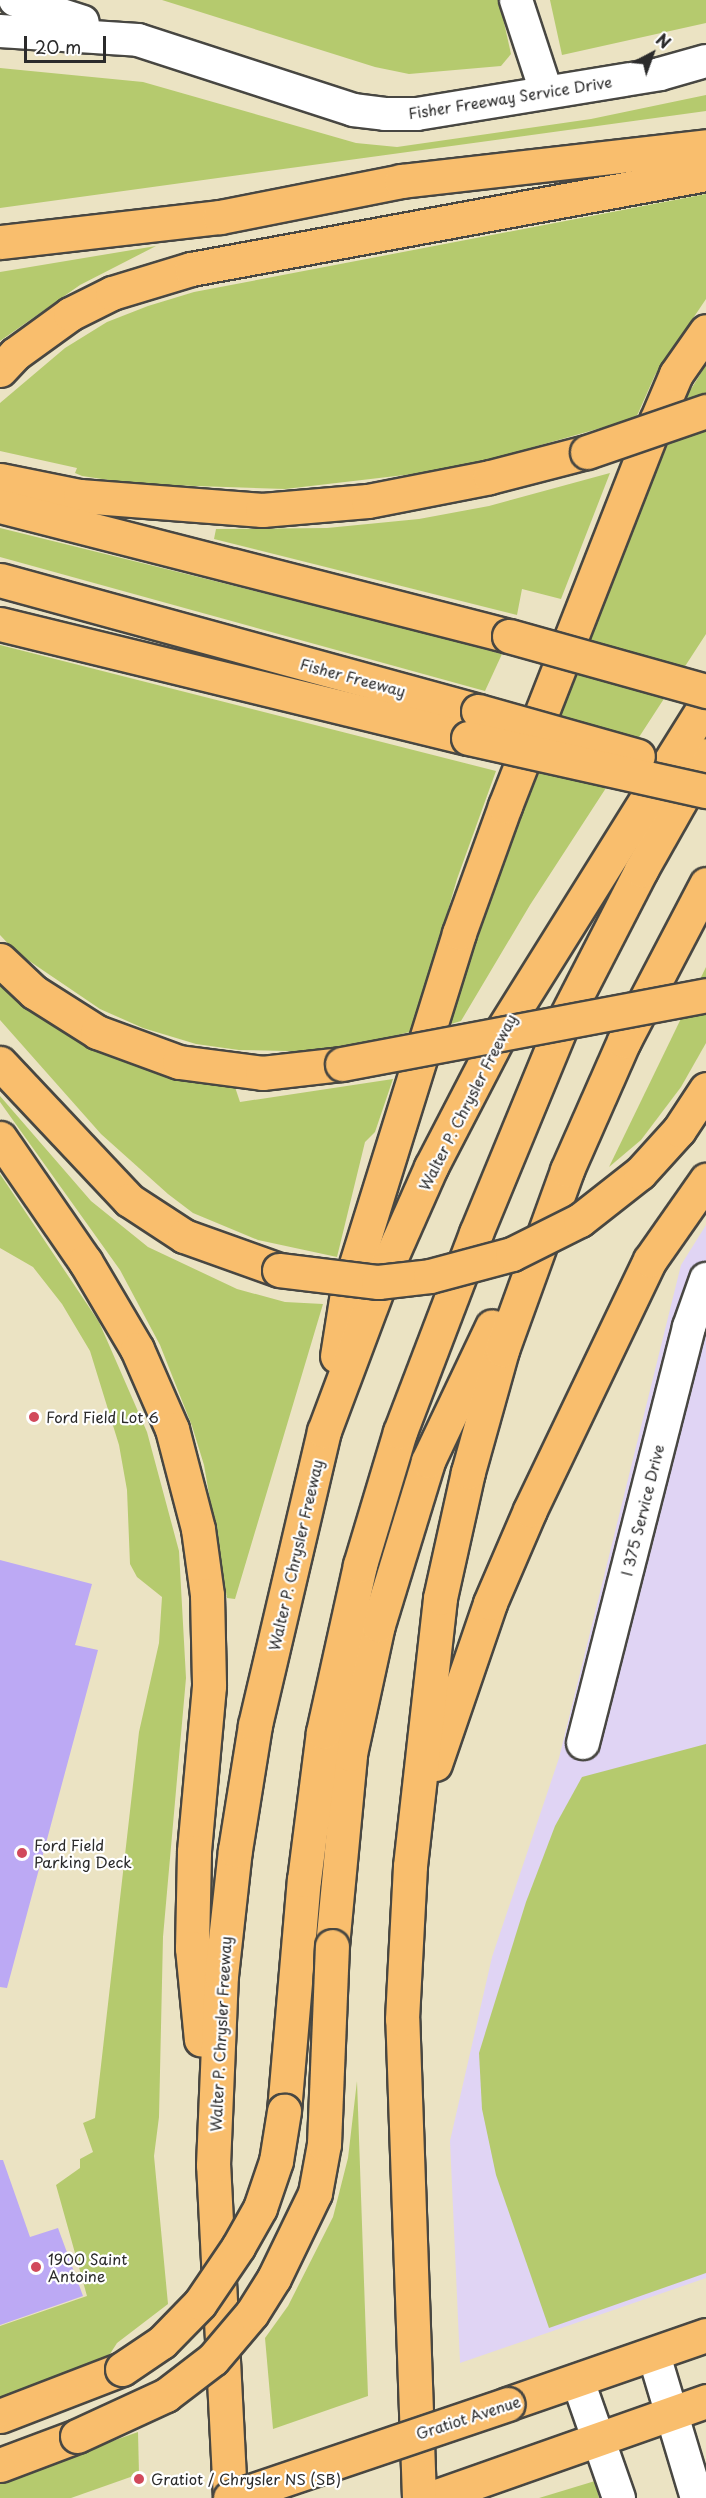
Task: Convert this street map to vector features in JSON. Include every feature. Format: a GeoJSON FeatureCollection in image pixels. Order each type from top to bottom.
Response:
{"type":"FeatureCollection","features":[{"type":"Feature","properties":{"kind":"main road"},"geometry":{"type":"LineString","coordinates":[[0,243],[220,217],[401,181],[706,146]]}},
{"type":"Feature","properties":{"kind":"main road"},"geometry":{"type":"LineString","coordinates":[[0,370],[15,354],[70,314],[112,293],[191,269],[706,174]]}},
{"type":"Feature","properties":{"kind":"main road"},"geometry":{"type":"LineString","coordinates":[[324,1431],[347,1293],[459,933],[505,806],[656,421],[676,374],[706,331]]}},
{"type":"Feature","properties":{"kind":"main road"},"geometry":{"type":"LineString","coordinates":[[0,480],[80,496],[262,510],[368,501],[490,477],[587,452],[706,411]]}},
{"type":"Feature","properties":{"kind":"main road"},"geometry":{"type":"LineString","coordinates":[[0,506],[509,636],[706,691]]}},
{"type":"Feature","properties":{"kind":"main road","name":"Fisher Freeway"},"geometry":{"type":"LineString","coordinates":[[0,580],[473,725],[706,776]]}},
{"type":"Feature","properties":{"kind":"main road"},"geometry":{"type":"LineString","coordinates":[[0,624],[473,725],[706,791]]}},
{"type":"Feature","properties":{"kind":"main road","name":"Walter P. Chrysler Freeway"},"geometry":{"type":"LineString","coordinates":[[230,2498],[213,2165],[221,1977],[244,1787],[255,1725],[324,1431],[380,1282],[431,1167],[501,1032],[706,704]]}},
{"type":"Feature","properties":{"kind":"main road"},"geometry":{"type":"LineString","coordinates":[[0,2416],[122,2369],[162,2342],[200,2303],[260,2208],[276,2161],[284,2111],[310,1818],[334,1674],[360,1565],[400,1432],[476,1233],[564,1020],[641,870],[706,755]]}},
{"type":"Feature","properties":{"kind":"main road"},"geometry":{"type":"LineString","coordinates":[[0,2465],[77,2436],[166,2395],[213,2359],[252,2313],[274,2278],[315,2193],[328,2110],[332,1946],[350,1754],[378,1625],[428,1461],[567,1170],[624,1041],[706,884]]}},
{"type":"Feature","properties":{"kind":"main road"},"geometry":{"type":"LineString","coordinates":[[0,960],[34,992],[97,1032],[179,1062],[262,1073],[342,1064],[706,995]]}},
{"type":"Feature","properties":{"kind":"main road"},"geometry":{"type":"LineString","coordinates":[[0,1063],[129,1200],[184,1236],[279,1270],[378,1282],[430,1276],[512,1254],[580,1220],[640,1173],[679,1130],[706,1089]]}},
{"type":"Feature","properties":{"kind":"main road"},"geometry":{"type":"LineString","coordinates":[[0,1138],[85,1261],[137,1349],[172,1429],[198,1529],[207,1595],[209,1686],[194,1852],[192,1948],[213,2165]]}},
{"type":"Feature","properties":{"kind":"main road"},"geometry":{"type":"LineString","coordinates":[[419,2498],[402,2019],[414,1825],[440,1598],[455,1524],[502,1350],[567,1170]]}},
{"type":"Feature","properties":{"kind":"main road"},"geometry":{"type":"LineString","coordinates":[[414,1825],[490,1603],[525,1520],[650,1260],[706,1180]]}},
{"type":"Feature","properties":{"kind":"main road","name":"Gratiot Avenue"},"geometry":{"type":"LineString","coordinates":[[230,2498],[654,2355],[706,2335]]}},
{"type":"Feature","properties":{"kind":"main road"},"geometry":{"type":"LineString","coordinates":[[431,2498],[601,2440],[706,2401]]}},
{"type":"Feature","properties":{"kind":"street"},"geometry":{"type":"LineString","coordinates":[[15,0],[138,40]]}},
{"type":"Feature","properties":{"kind":"street"},"geometry":{"type":"LineString","coordinates":[[516,0],[546,91]]}},
{"type":"Feature","properties":{"kind":"street","name":"Fisher Freeway Service Drive"},"geometry":{"type":"LineString","coordinates":[[0,31],[138,40],[353,110],[385,114],[417,114],[660,74],[706,61]]}},
{"type":"Feature","properties":{"kind":"street","name":"I 375 Service Drive"},"geometry":{"type":"LineString","coordinates":[[583,1743],[689,1327],[706,1279]]}},
{"type":"Feature","properties":{"kind":"street"},"geometry":{"type":"LineString","coordinates":[[654,2355],[697,2498]]}},
{"type":"Feature","properties":{"kind":"street"},"geometry":{"type":"LineString","coordinates":[[578,2380],[601,2440],[619,2498]]}},
{"type":"Feature","properties":{"kind":"shaded area"},"geometry":{"type":"Polygon","coordinates":[[[706,1225],[706,2278],[460,2363],[450,2141],[492,1957],[559,1758],[681,1265],[706,1225]]]}},
{"type":"Feature","properties":{"kind":"green space"},"geometry":{"type":"Polygon","coordinates":[[[162,0],[499,0],[511,54],[501,66],[409,74],[375,67],[162,0]]]}},
{"type":"Feature","properties":{"kind":"green space"},"geometry":{"type":"Polygon","coordinates":[[[550,0],[706,0],[706,23],[562,55],[550,0]]]}},
{"type":"Feature","properties":{"kind":"green space"},"geometry":{"type":"Polygon","coordinates":[[[0,68],[143,82],[356,143],[397,147],[591,119],[706,95],[706,111],[0,208],[0,68]]]}},
{"type":"Feature","properties":{"kind":"green space"},"geometry":{"type":"Polygon","coordinates":[[[706,194],[706,299],[655,375],[636,418],[456,469],[285,489],[136,484],[82,476],[75,473],[77,468],[0,451],[0,403],[65,348],[107,322],[148,306],[194,292],[706,194]]]}},
{"type":"Feature","properties":{"kind":"green space"},"geometry":{"type":"Polygon","coordinates":[[[156,246],[80,285],[0,341],[0,272],[156,246]]]}},
{"type":"Feature","properties":{"kind":"green space"},"geometry":{"type":"Polygon","coordinates":[[[706,365],[706,634],[530,905],[461,1021],[444,1026],[460,972],[593,610],[683,402],[706,365]]]}},
{"type":"Feature","properties":{"kind":"green space"},"geometry":{"type":"Polygon","coordinates":[[[610,473],[561,599],[522,589],[517,615],[214,539],[216,529],[327,528],[419,519],[489,506],[610,473]]]}},
{"type":"Feature","properties":{"kind":"green space"},"geometry":{"type":"Polygon","coordinates":[[[0,528],[502,654],[485,691],[0,557],[0,528]]]}},
{"type":"Feature","properties":{"kind":"green space"},"geometry":{"type":"Polygon","coordinates":[[[0,645],[496,771],[457,879],[413,1031],[332,1052],[239,1050],[196,1044],[143,1028],[100,1009],[16,952],[0,935],[0,645]]]}},
{"type":"Feature","properties":{"kind":"green space"},"geometry":{"type":"Polygon","coordinates":[[[706,967],[706,1043],[681,1087],[641,1140],[609,1167],[706,967]]]}},
{"type":"Feature","properties":{"kind":"green space"},"geometry":{"type":"Polygon","coordinates":[[[0,986],[48,1023],[97,1050],[167,1077],[235,1087],[240,1102],[393,1079],[375,1132],[365,1142],[337,1257],[258,1240],[193,1213],[168,1194],[101,1134],[0,1020],[0,986]]]}},
{"type":"Feature","properties":{"kind":"green space"},"geometry":{"type":"Polygon","coordinates":[[[0,1096],[91,1201],[148,1247],[237,1289],[285,1302],[323,1304],[235,1599],[227,1598],[204,1465],[192,1426],[160,1345],[120,1270],[0,1102],[0,1096]]]}},
{"type":"Feature","properties":{"kind":"green space"},"geometry":{"type":"Polygon","coordinates":[[[0,1174],[99,1322],[147,1432],[179,1551],[186,1678],[163,1937],[159,2117],[154,2156],[168,2304],[117,2343],[110,2354],[81,2370],[0,2399],[0,2326],[87,2296],[56,2185],[80,2168],[80,2159],[93,2152],[83,2123],[95,2118],[139,1732],[159,1643],[162,1597],[137,1577],[130,1564],[127,1490],[119,1445],[90,1351],[62,1304],[33,1267],[0,1248],[0,1174]]]}},
{"type":"Feature","properties":{"kind":"green space"},"geometry":{"type":"Polygon","coordinates":[[[706,1744],[706,2273],[549,2328],[496,2175],[482,2109],[479,2053],[526,1902],[555,1826],[582,1777],[706,1744]]]}},
{"type":"Feature","properties":{"kind":"green space"},"geometry":{"type":"Polygon","coordinates":[[[357,2081],[368,2396],[273,2429],[265,2338],[288,2306],[333,2217],[348,2158],[357,2081]]]}},
{"type":"Feature","properties":{"kind":"green space"},"geometry":{"type":"Polygon","coordinates":[[[138,2432],[139,2474],[71,2498],[0,2498],[0,2481],[138,2432]]]}},
{"type":"Feature","properties":{"kind":"green space"},"geometry":{"type":"Polygon","coordinates":[[[595,2481],[599,2498],[539,2498],[595,2481]]]}},
{"type":"Feature","properties":{"kind":"building","name":"Ford Field Parking Deck"},"geometry":{"type":"Polygon","coordinates":[[[0,1560],[92,1584],[75,1645],[98,1650],[7,1988],[0,1987],[0,1560]]]}},
{"type":"Feature","properties":{"kind":"building","name":"1900 Saint Antoine"},"geometry":{"type":"Polygon","coordinates":[[[0,2160],[3,2160],[30,2237],[58,2228],[83,2296],[0,2325],[0,2160]]]}},
{"type":"Feature","properties":{"kind":"place","name":"Ford Field Lot 6"},"geometry":{"type":"Point","coordinates":[34,1417]}},
{"type":"Feature","properties":{"kind":"place","name":"Ford Field Parking Deck"},"geometry":{"type":"Point","coordinates":[22,1853]}},
{"type":"Feature","properties":{"kind":"place","name":"1900 Saint Antoine"},"geometry":{"type":"Point","coordinates":[36,2267]}},
{"type":"Feature","properties":{"kind":"place","name":"Gratiot / Chrysler NS (SB)"},"geometry":{"type":"Point","coordinates":[139,2479]}}]}
